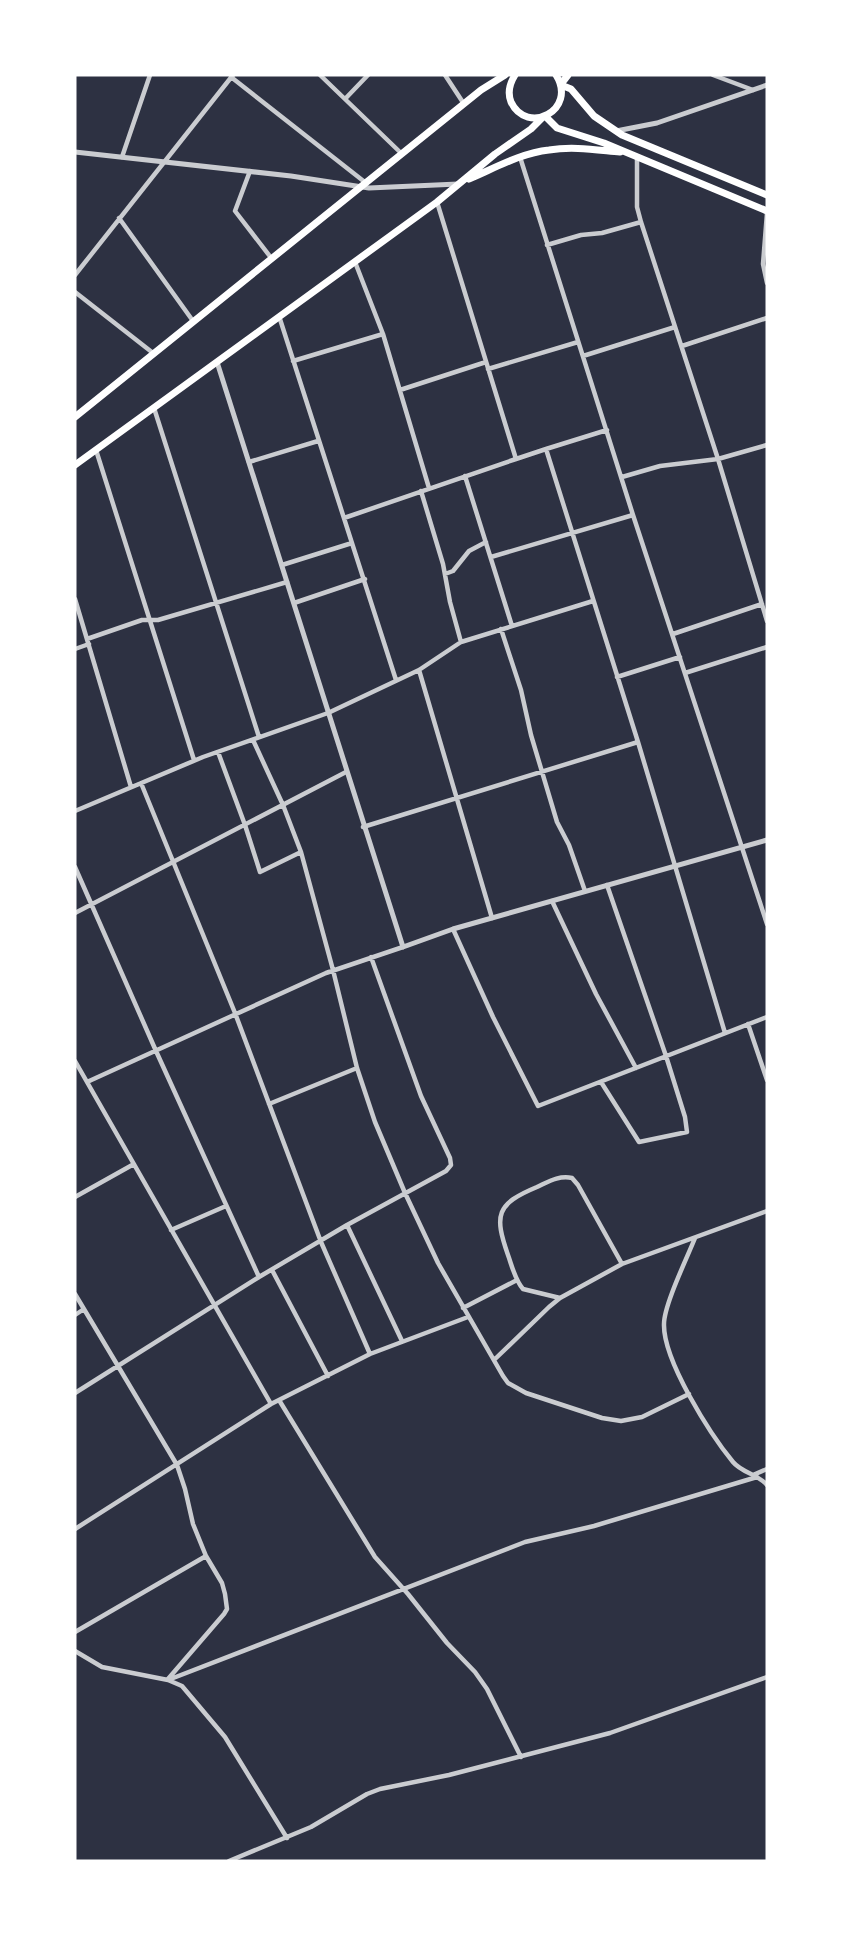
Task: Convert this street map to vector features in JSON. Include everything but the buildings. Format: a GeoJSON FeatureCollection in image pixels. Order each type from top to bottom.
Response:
{"type":"FeatureCollection","features":[{"type":"Feature","properties":{"kind":"main road"},"geometry":{"type":"LineString","coordinates":[[75,417],[464,104],[505,75]]}},
{"type":"Feature","properties":{"kind":"main road"},"geometry":{"type":"LineString","coordinates":[[515,75],[509,88],[509,95],[516,109],[528,117],[544,116],[557,128],[604,143],[767,212]]}},
{"type":"Feature","properties":{"kind":"main road"},"geometry":{"type":"LineString","coordinates":[[75,465],[437,202],[495,154],[531,129],[560,101],[561,85],[556,75]]}},
{"type":"Feature","properties":{"kind":"main road"},"geometry":{"type":"LineString","coordinates":[[561,85],[568,75]]}},
{"type":"Feature","properties":{"kind":"main road"},"geometry":{"type":"LineString","coordinates":[[561,85],[571,89],[594,116],[616,131],[654,150],[767,195]]}},
{"type":"Feature","properties":{"kind":"main road"},"geometry":{"type":"LineString","coordinates":[[462,183],[520,157],[540,151],[560,148],[624,152]]}},
{"type":"Feature","properties":{"kind":"street"},"geometry":{"type":"LineString","coordinates":[[122,158],[150,75]]}},
{"type":"Feature","properties":{"kind":"street"},"geometry":{"type":"LineString","coordinates":[[320,75],[402,154]]}},
{"type":"Feature","properties":{"kind":"street"},"geometry":{"type":"LineString","coordinates":[[345,99],[368,75]]}},
{"type":"Feature","properties":{"kind":"street"},"geometry":{"type":"LineString","coordinates":[[445,75],[464,104]]}},
{"type":"Feature","properties":{"kind":"street"},"geometry":{"type":"LineString","coordinates":[[713,75],[753,90]]}},
{"type":"Feature","properties":{"kind":"street"},"geometry":{"type":"LineString","coordinates":[[75,275],[232,76],[363,185]]}},
{"type":"Feature","properties":{"kind":"street"},"geometry":{"type":"LineString","coordinates":[[616,131],[657,123],[767,85]]}},
{"type":"Feature","properties":{"kind":"street"},"geometry":{"type":"LineString","coordinates":[[75,152],[363,185],[462,183]]}},
{"type":"Feature","properties":{"kind":"street"},"geometry":{"type":"LineString","coordinates":[[520,157],[633,515],[767,924]]}},
{"type":"Feature","properties":{"kind":"street"},"geometry":{"type":"LineString","coordinates":[[636,158],[637,207],[641,222],[718,459],[767,621]]}},
{"type":"Feature","properties":{"kind":"street"},"geometry":{"type":"LineString","coordinates":[[250,171],[235,211],[272,259]]}},
{"type":"Feature","properties":{"kind":"street"},"geometry":{"type":"LineString","coordinates":[[437,202],[516,459]]}},
{"type":"Feature","properties":{"kind":"street"},"geometry":{"type":"LineString","coordinates":[[767,212],[763,264],[767,284]]}},
{"type":"Feature","properties":{"kind":"street"},"geometry":{"type":"LineString","coordinates":[[119,218],[193,321]]}},
{"type":"Feature","properties":{"kind":"street"},"geometry":{"type":"LineString","coordinates":[[547,245],[641,222]]}},
{"type":"Feature","properties":{"kind":"street"},"geometry":{"type":"LineString","coordinates":[[355,262],[383,334],[429,488]]}},
{"type":"Feature","properties":{"kind":"street"},"geometry":{"type":"LineString","coordinates":[[75,292],[153,353]]}},
{"type":"Feature","properties":{"kind":"street"},"geometry":{"type":"LineString","coordinates":[[279,316],[396,680]]}},
{"type":"Feature","properties":{"kind":"street"},"geometry":{"type":"LineString","coordinates":[[682,346],[767,318]]}},
{"type":"Feature","properties":{"kind":"street"},"geometry":{"type":"LineString","coordinates":[[582,356],[675,327]]}},
{"type":"Feature","properties":{"kind":"street"},"geometry":{"type":"LineString","coordinates":[[293,361],[383,334]]}},
{"type":"Feature","properties":{"kind":"street"},"geometry":{"type":"LineString","coordinates":[[488,369],[578,342]]}},
{"type":"Feature","properties":{"kind":"street"},"geometry":{"type":"LineString","coordinates":[[217,362],[403,947]]}},
{"type":"Feature","properties":{"kind":"street"},"geometry":{"type":"LineString","coordinates":[[400,390],[486,362]]}},
{"type":"Feature","properties":{"kind":"street"},"geometry":{"type":"LineString","coordinates":[[154,408],[259,737]]}},
{"type":"Feature","properties":{"kind":"street"},"geometry":{"type":"LineString","coordinates":[[344,518],[607,430]]}},
{"type":"Feature","properties":{"kind":"street"},"geometry":{"type":"LineString","coordinates":[[249,462],[318,441]]}},
{"type":"Feature","properties":{"kind":"street"},"geometry":{"type":"LineString","coordinates":[[622,477],[660,466],[718,459],[767,445]]}},
{"type":"Feature","properties":{"kind":"street"},"geometry":{"type":"LineString","coordinates":[[546,449],[638,741],[724,1033]]}},
{"type":"Feature","properties":{"kind":"street"},"geometry":{"type":"LineString","coordinates":[[96,450],[194,760]]}},
{"type":"Feature","properties":{"kind":"street"},"geometry":{"type":"LineString","coordinates":[[465,476],[512,626]]}},
{"type":"Feature","properties":{"kind":"street"},"geometry":{"type":"LineString","coordinates":[[421,491],[445,574],[461,642]]}},
{"type":"Feature","properties":{"kind":"street"},"geometry":{"type":"LineString","coordinates":[[491,557],[633,515]]}},
{"type":"Feature","properties":{"kind":"street"},"geometry":{"type":"LineString","coordinates":[[445,574],[453,571],[469,551],[486,542]]}},
{"type":"Feature","properties":{"kind":"street"},"geometry":{"type":"LineString","coordinates":[[282,565],[352,543]]}},
{"type":"Feature","properties":{"kind":"street"},"geometry":{"type":"LineString","coordinates":[[294,603],[365,579]]}},
{"type":"Feature","properties":{"kind":"street"},"geometry":{"type":"LineString","coordinates":[[75,649],[88,641],[142,620],[158,620],[287,582]]}},
{"type":"Feature","properties":{"kind":"street"},"geometry":{"type":"LineString","coordinates":[[75,599],[131,787]]}},
{"type":"Feature","properties":{"kind":"street"},"geometry":{"type":"LineString","coordinates":[[75,811],[194,760],[328,713],[419,670],[461,642],[593,601]]}},
{"type":"Feature","properties":{"kind":"street"},"geometry":{"type":"LineString","coordinates":[[673,634],[762,604]]}},
{"type":"Feature","properties":{"kind":"street"},"geometry":{"type":"LineString","coordinates":[[501,629],[521,690],[540,771],[557,822],[569,845],[585,891]]}},
{"type":"Feature","properties":{"kind":"street"},"geometry":{"type":"LineString","coordinates":[[685,673],[767,647]]}},
{"type":"Feature","properties":{"kind":"street"},"geometry":{"type":"LineString","coordinates":[[617,677],[680,657]]}},
{"type":"Feature","properties":{"kind":"street"},"geometry":{"type":"LineString","coordinates":[[419,670],[492,918]]}},
{"type":"Feature","properties":{"kind":"street"},"geometry":{"type":"LineString","coordinates":[[253,740],[284,805],[301,852],[357,1068],[375,1122],[438,1263],[508,1383],[516,1389],[602,1418],[631,1420],[689,1394]]}},
{"type":"Feature","properties":{"kind":"street"},"geometry":{"type":"LineString","coordinates":[[363,827],[638,741]]}},
{"type":"Feature","properties":{"kind":"street"},"geometry":{"type":"LineString","coordinates":[[218,752],[260,872],[301,852]]}},
{"type":"Feature","properties":{"kind":"street"},"geometry":{"type":"LineString","coordinates":[[75,914],[346,772]]}},
{"type":"Feature","properties":{"kind":"street"},"geometry":{"type":"LineString","coordinates":[[141,783],[235,1013],[321,1242],[370,1354]]}},
{"type":"Feature","properties":{"kind":"street"},"geometry":{"type":"LineString","coordinates":[[87,1082],[333,970],[453,929],[767,840]]}},
{"type":"Feature","properties":{"kind":"street"},"geometry":{"type":"LineString","coordinates":[[75,867],[156,1051],[260,1277]]}},
{"type":"Feature","properties":{"kind":"street"},"geometry":{"type":"LineString","coordinates":[[601,1082],[639,1142],[686,1133],[688,1130],[666,1056],[607,885]]}},
{"type":"Feature","properties":{"kind":"street"},"geometry":{"type":"LineString","coordinates":[[552,901],[596,994],[636,1068]]}},
{"type":"Feature","properties":{"kind":"street"},"geometry":{"type":"LineString","coordinates":[[453,929],[493,1017],[538,1106],[767,1017]]}},
{"type":"Feature","properties":{"kind":"street"},"geometry":{"type":"LineString","coordinates":[[75,1393],[260,1277],[347,1225],[446,1171],[452,1165],[421,1096],[371,957]]}},
{"type":"Feature","properties":{"kind":"street"},"geometry":{"type":"LineString","coordinates":[[748,1024],[767,1080]]}},
{"type":"Feature","properties":{"kind":"street"},"geometry":{"type":"LineString","coordinates":[[75,1061],[271,1404]]}},
{"type":"Feature","properties":{"kind":"street"},"geometry":{"type":"LineString","coordinates":[[269,1104],[357,1068]]}},
{"type":"Feature","properties":{"kind":"street"},"geometry":{"type":"LineString","coordinates":[[75,1197],[134,1164]]}},
{"type":"Feature","properties":{"kind":"street"},"geometry":{"type":"LineString","coordinates":[[560,1298],[523,1289],[517,1280],[499,1226],[502,1214],[513,1199],[523,1193],[564,1177],[572,1178],[622,1264]]}},
{"type":"Feature","properties":{"kind":"street"},"geometry":{"type":"LineString","coordinates":[[171,1230],[226,1206]]}},
{"type":"Feature","properties":{"kind":"street"},"geometry":{"type":"LineString","coordinates":[[494,1360],[532,1321],[560,1298],[622,1264],[767,1211]]}},
{"type":"Feature","properties":{"kind":"street"},"geometry":{"type":"LineString","coordinates":[[347,1225],[402,1341]]}},
{"type":"Feature","properties":{"kind":"street"},"geometry":{"type":"LineString","coordinates":[[695,1238],[666,1311],[664,1323],[670,1353],[689,1394],[717,1441],[735,1465],[767,1485]]}},
{"type":"Feature","properties":{"kind":"street"},"geometry":{"type":"LineString","coordinates":[[272,1270],[328,1376]]}},
{"type":"Feature","properties":{"kind":"street"},"geometry":{"type":"LineString","coordinates":[[463,1308],[517,1280]]}},
{"type":"Feature","properties":{"kind":"street"},"geometry":{"type":"LineString","coordinates":[[75,1294],[177,1465],[186,1489],[193,1524],[206,1556],[222,1584],[227,1609],[168,1680]]}},
{"type":"Feature","properties":{"kind":"street"},"geometry":{"type":"LineString","coordinates":[[75,1315],[84,1310]]}},
{"type":"Feature","properties":{"kind":"street"},"geometry":{"type":"LineString","coordinates":[[75,1529],[271,1404],[370,1354],[468,1317]]}},
{"type":"Feature","properties":{"kind":"street"},"geometry":{"type":"LineString","coordinates":[[279,1400],[342,1501],[364,1541],[488,1689],[521,1757]]}},
{"type":"Feature","properties":{"kind":"street"},"geometry":{"type":"LineString","coordinates":[[168,1680],[525,1542],[594,1526],[755,1476],[767,1469]]}},
{"type":"Feature","properties":{"kind":"street"},"geometry":{"type":"LineString","coordinates":[[75,1632],[206,1556]]}},
{"type":"Feature","properties":{"kind":"street"},"geometry":{"type":"LineString","coordinates":[[75,1651],[102,1667],[168,1680],[182,1686],[225,1737],[287,1838]]}},
{"type":"Feature","properties":{"kind":"street"},"geometry":{"type":"LineString","coordinates":[[229,1861],[311,1827],[366,1794],[380,1789],[521,1757],[610,1733],[767,1677]]}}]}
